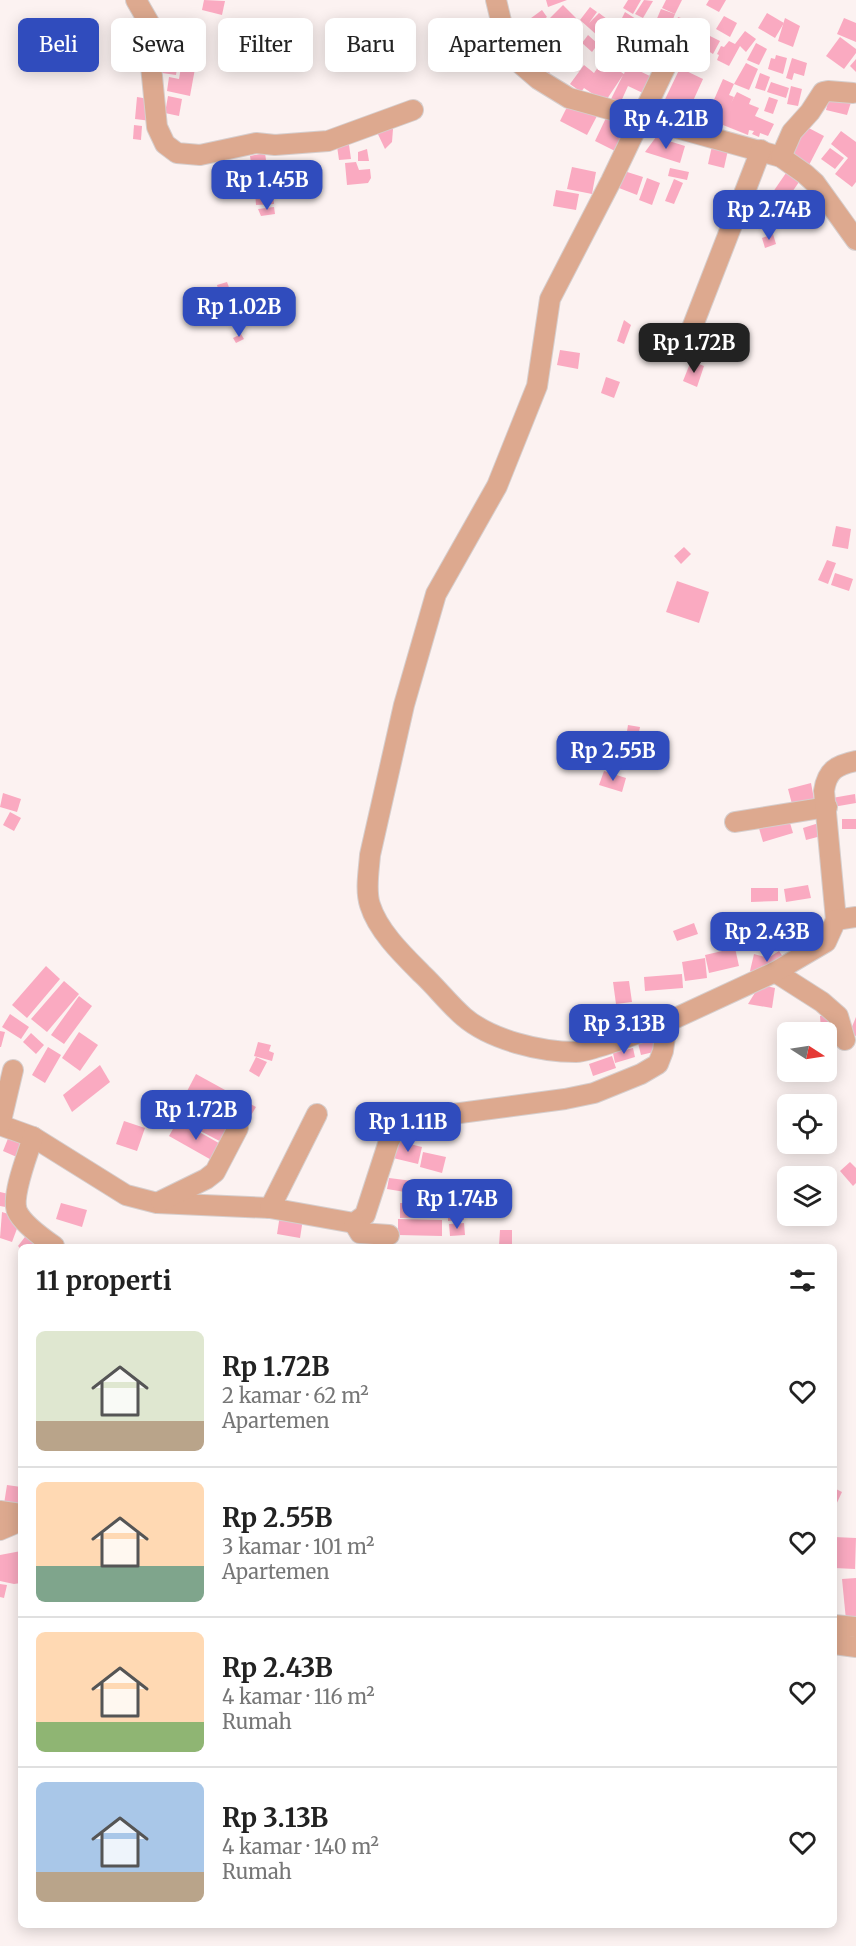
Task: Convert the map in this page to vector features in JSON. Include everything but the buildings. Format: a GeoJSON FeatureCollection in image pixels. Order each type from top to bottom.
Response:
{"type":"FeatureCollection","features":[{"type":"Feature","properties":{"kind":"street"},"geometry":{"type":"LineString","coordinates":[[136,0],[156,35],[151,66],[157,127],[165,144],[177,153],[200,154],[256,143],[275,145],[328,141],[412,110]]}},
{"type":"Feature","properties":{"kind":"street"},"geometry":{"type":"LineString","coordinates":[[496,0],[507,46],[516,60],[538,80],[569,98],[781,157],[815,183],[856,240]]}},
{"type":"Feature","properties":{"kind":"street"},"geometry":{"type":"LineString","coordinates":[[664,72],[550,298],[537,386],[497,486],[436,594],[404,705],[370,855],[368,876],[370,904],[382,929],[410,963],[443,993],[466,1019],[491,1033],[527,1046],[578,1053],[624,1040],[775,972],[826,942],[836,920],[824,791],[831,772],[838,765],[856,761]]}},
{"type":"Feature","properties":{"kind":"street"},"geometry":{"type":"LineString","coordinates":[[781,157],[792,132],[824,92],[853,93]]}},
{"type":"Feature","properties":{"kind":"street"},"geometry":{"type":"LineString","coordinates":[[685,345],[760,150]]}},
{"type":"Feature","properties":{"kind":"street"},"geometry":{"type":"LineString","coordinates":[[735,822],[827,807]]}},
{"type":"Feature","properties":{"kind":"street"},"geometry":{"type":"LineString","coordinates":[[836,920],[856,917]]}},
{"type":"Feature","properties":{"kind":"street"},"geometry":{"type":"LineString","coordinates":[[775,972],[822,1002],[838,1017],[845,1040]]}},
{"type":"Feature","properties":{"kind":"street"},"geometry":{"type":"LineString","coordinates":[[13,1070],[0,1125],[33,1137],[126,1195],[157,1203],[270,1208],[354,1223],[365,1215],[389,1141],[397,1126],[414,1119],[594,1093],[641,1074],[658,1064],[663,1051],[667,1022]]}},
{"type":"Feature","properties":{"kind":"street"},"geometry":{"type":"LineString","coordinates":[[270,1208],[317,1114]]}},
{"type":"Feature","properties":{"kind":"street"},"geometry":{"type":"LineString","coordinates":[[157,1203],[206,1179],[215,1172],[238,1128]]}},
{"type":"Feature","properties":{"kind":"street"},"geometry":{"type":"LineString","coordinates":[[33,1137],[16,1189],[17,1210],[36,1233],[51,1244]]}},
{"type":"Feature","properties":{"kind":"street"},"geometry":{"type":"LineString","coordinates":[[354,1223],[360,1233],[389,1235]]}},
{"type":"Feature","properties":{"kind":"street"},"geometry":{"type":"LineString","coordinates":[[0,1511],[18,1514]]}},
{"type":"Feature","properties":{"kind":"street"},"geometry":{"type":"LineString","coordinates":[[0,1530],[18,1522]]}},
{"type":"Feature","properties":{"kind":"street"},"geometry":{"type":"LineString","coordinates":[[837,1625],[856,1627]]}},
{"type":"Feature","properties":{"kind":"street"},"geometry":{"type":"LineString","coordinates":[[837,1644],[856,1647]]}}]}
